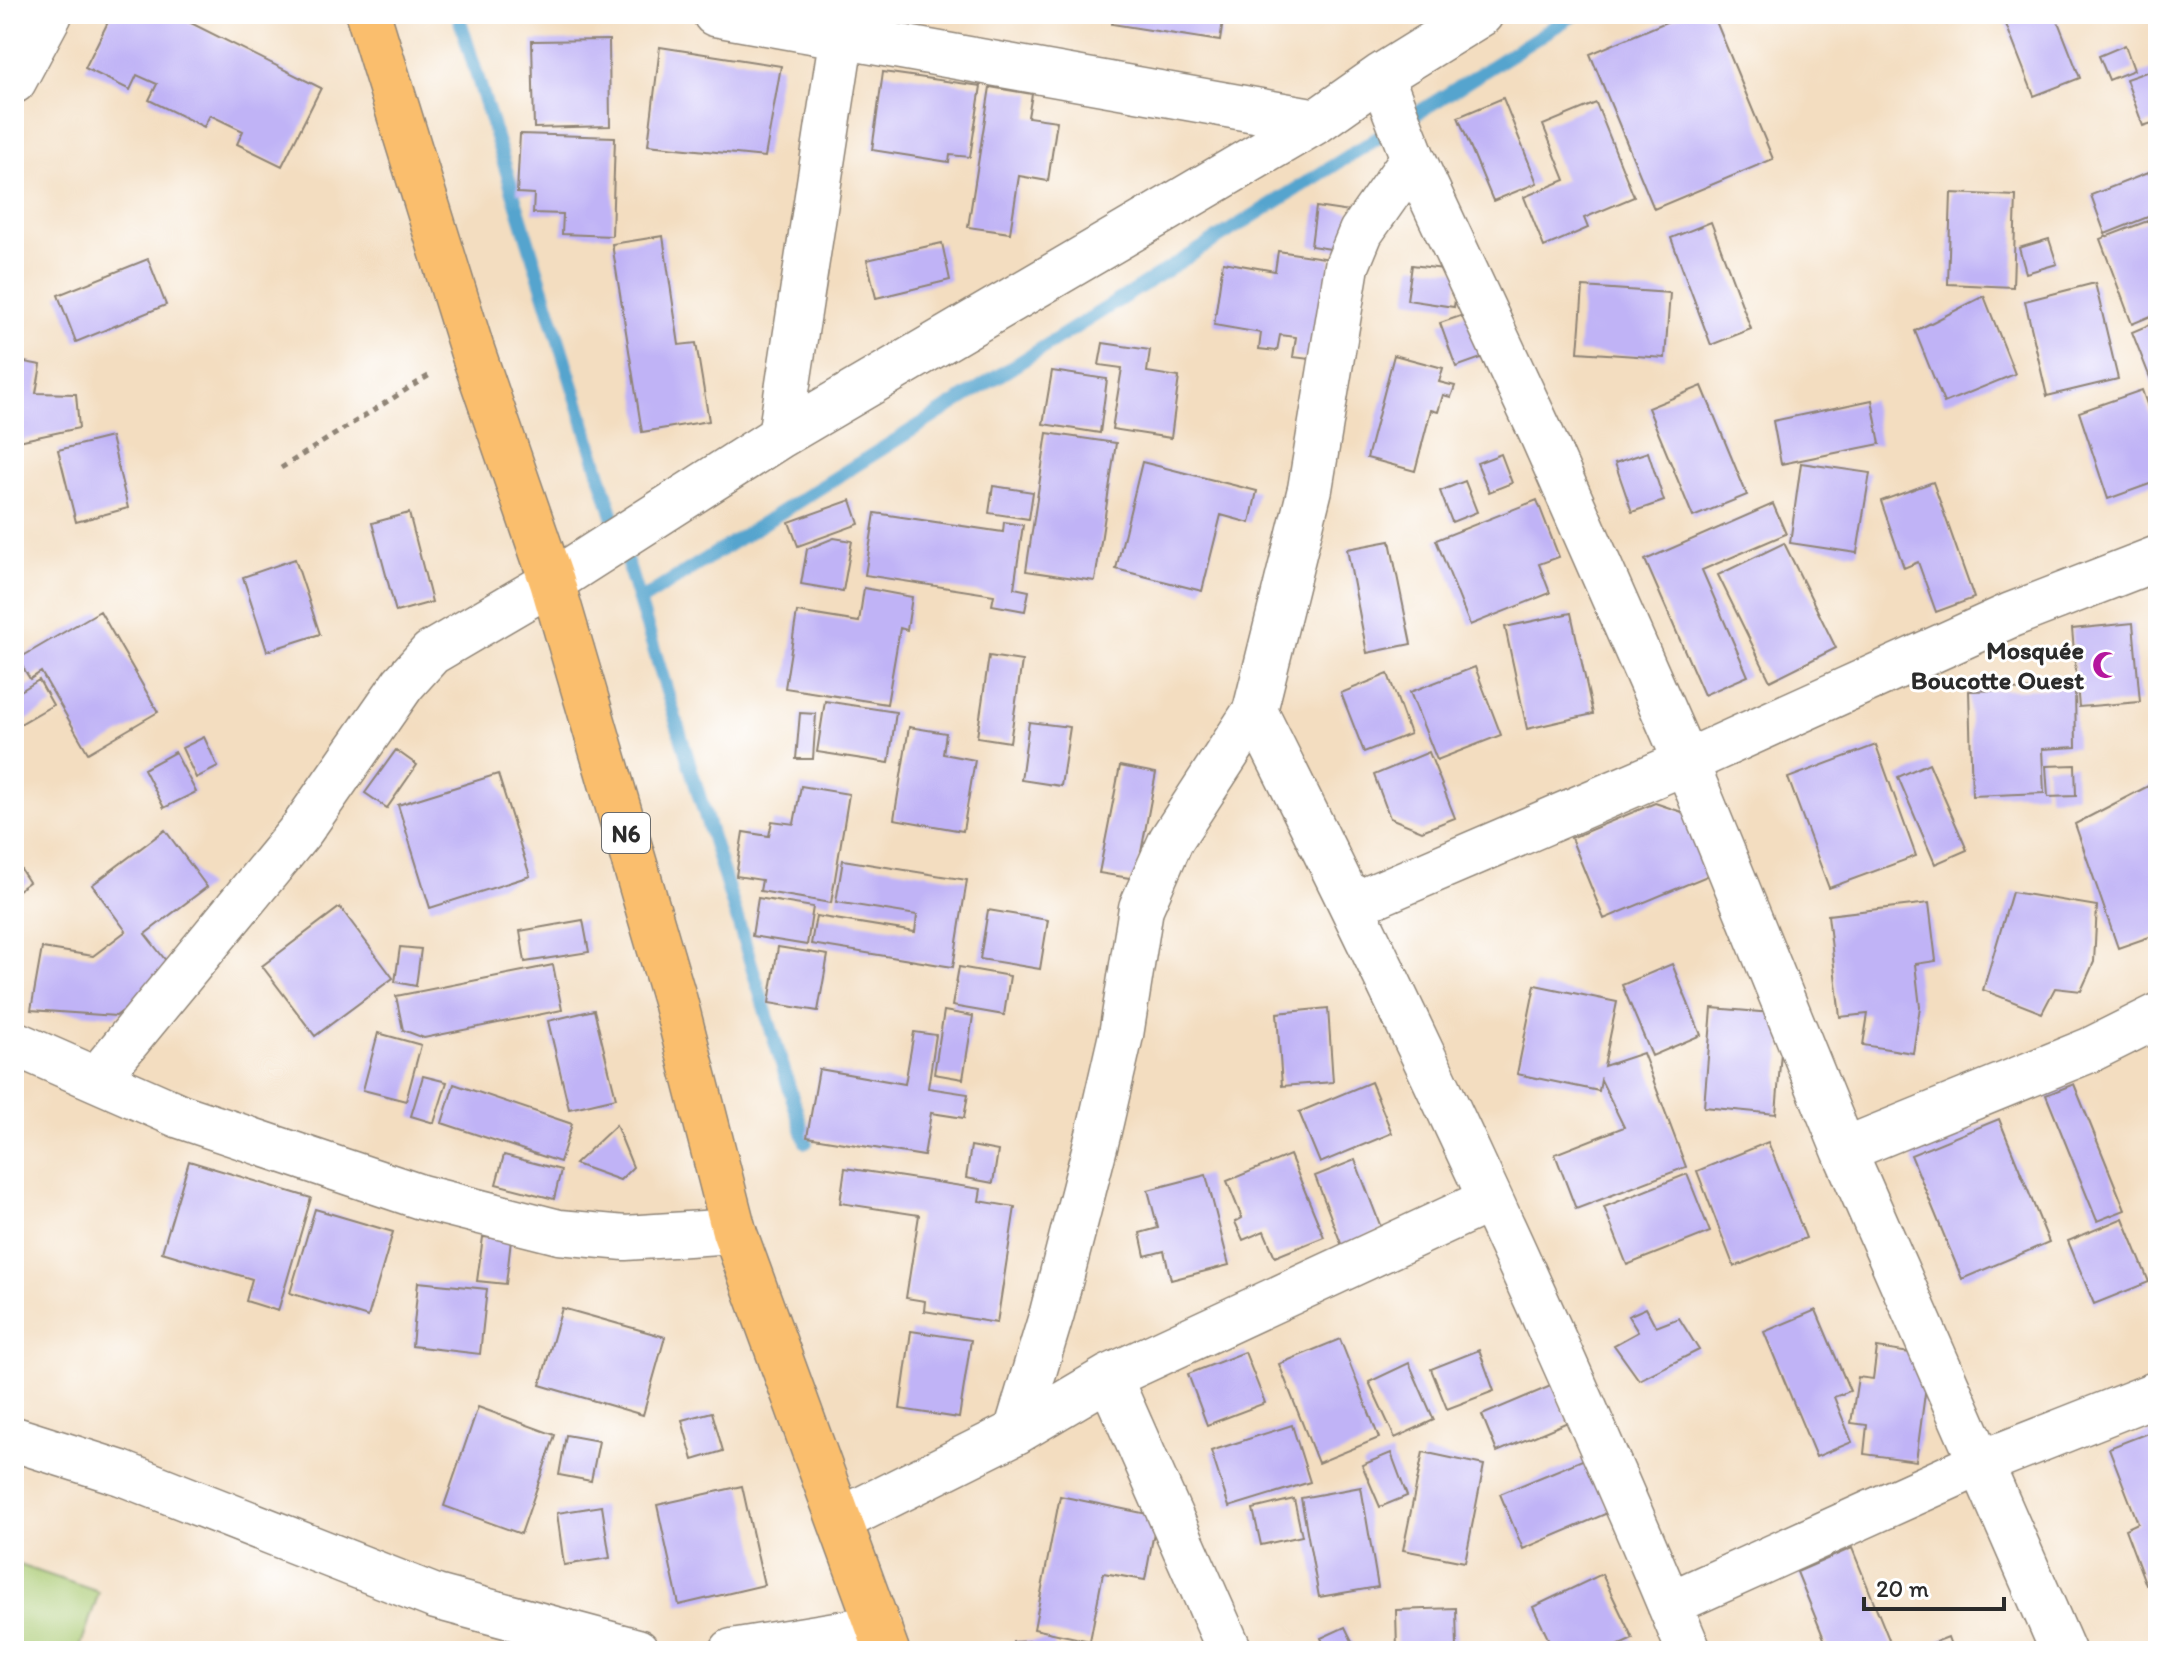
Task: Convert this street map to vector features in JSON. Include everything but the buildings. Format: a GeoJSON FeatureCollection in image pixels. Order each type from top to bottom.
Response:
{"type":"FeatureCollection","features":[{"type":"Feature","properties":{"kind":"main road","name":"N6"},"geometry":{"type":"LineString","coordinates":[[368,14],[472,350],[552,582],[675,1001],[734,1231],[883,1639]]}},
{"type":"Feature","properties":{"kind":"street"},"geometry":{"type":"LineString","coordinates":[[14,81],[50,14]]}},
{"type":"Feature","properties":{"kind":"street"},"geometry":{"type":"LineString","coordinates":[[715,14],[844,25],[1317,121]]}},
{"type":"Feature","properties":{"kind":"street"},"geometry":{"type":"LineString","coordinates":[[98,1077],[302,829],[403,684],[431,653],[552,582],[780,436],[1317,121],[1381,76],[1422,33],[1481,14]]}},
{"type":"Feature","properties":{"kind":"street"},"geometry":{"type":"LineString","coordinates":[[780,436],[844,25]]}},
{"type":"Feature","properties":{"kind":"street"},"geometry":{"type":"LineString","coordinates":[[1381,76],[1413,158],[1541,433],[1686,762],[1844,1150],[2063,1651]]}},
{"type":"Feature","properties":{"kind":"street"},"geometry":{"type":"LineString","coordinates":[[1016,1432],[1052,1313],[1098,1135],[1121,1035],[1141,908],[1171,840],[1255,711],[1310,489],[1347,266],[1361,232],[1413,158]]}},
{"type":"Feature","properties":{"kind":"street"},"geometry":{"type":"LineString","coordinates":[[1353,905],[1686,762],[2011,615],[2158,558]]}},
{"type":"Feature","properties":{"kind":"street"},"geometry":{"type":"LineString","coordinates":[[1255,711],[1353,905],[1490,1200],[1689,1651]]}},
{"type":"Feature","properties":{"kind":"street"},"geometry":{"type":"LineString","coordinates":[[1844,1150],[2090,1050],[2158,1016]]}},
{"type":"Feature","properties":{"kind":"street"},"geometry":{"type":"LineString","coordinates":[[14,1043],[98,1077],[180,1116],[421,1197],[559,1232],[625,1238],[734,1231]]}},
{"type":"Feature","properties":{"kind":"street"},"geometry":{"type":"LineString","coordinates":[[840,1520],[1016,1432],[1109,1377],[1490,1200]]}},
{"type":"Feature","properties":{"kind":"street"},"geometry":{"type":"LineString","coordinates":[[1109,1377],[1230,1651]]}},
{"type":"Feature","properties":{"kind":"street"},"geometry":{"type":"LineString","coordinates":[[1669,1604],[1983,1462],[2158,1393]]}},
{"type":"Feature","properties":{"kind":"street"},"geometry":{"type":"LineString","coordinates":[[14,1439],[121,1473],[436,1597],[637,1651]]}},
{"type":"Feature","properties":{"kind":"street"},"geometry":{"type":"LineString","coordinates":[[732,1651],[883,1639]]}},
{"type":"Feature","properties":{"kind":"path"},"geometry":{"type":"LineString","coordinates":[[281,468],[472,350]]}},
{"type":"Feature","properties":{"kind":"green space"},"geometry":{"type":"Polygon","coordinates":[[[14,1563],[99,1592],[79,1651],[14,1651],[14,1563]]]}},
{"type":"Feature","properties":{"kind":"waterway"},"geometry":{"type":"LineString","coordinates":[[458,14],[806,1142]]}},
{"type":"Feature","properties":{"kind":"waterway"},"geometry":{"type":"LineString","coordinates":[[641,600],[1575,14]]}},
{"type":"Feature","properties":{"kind":"place","name":"Mosquée Boucotte Ouest"},"geometry":{"type":"Point","coordinates":[2106,665]}}]}
